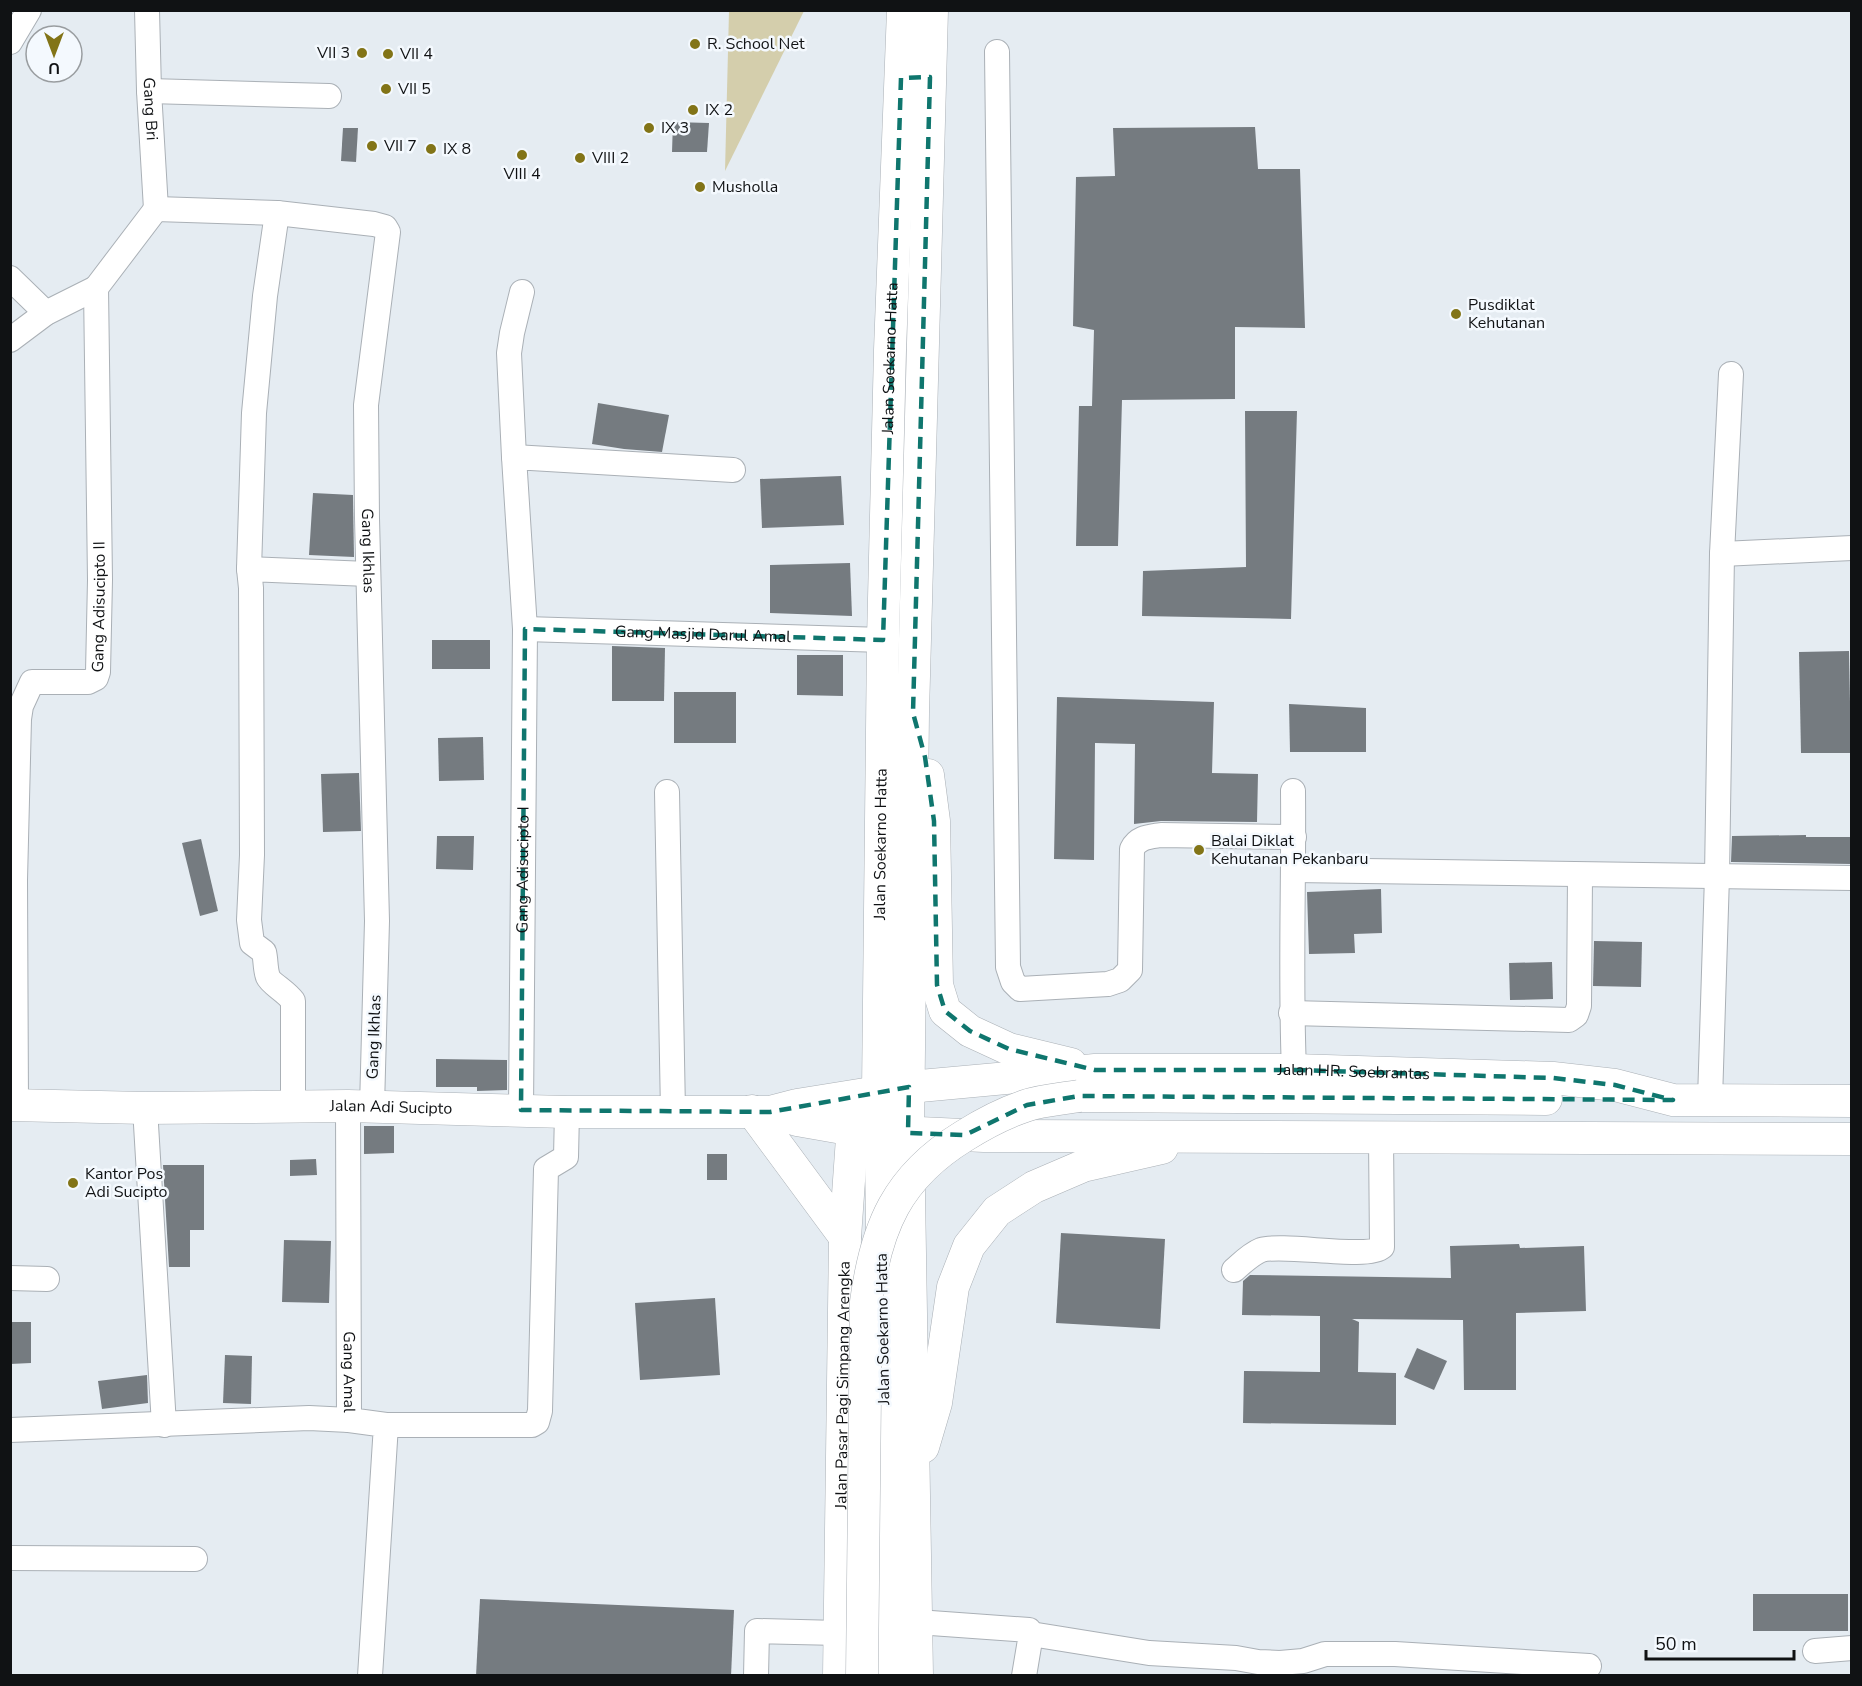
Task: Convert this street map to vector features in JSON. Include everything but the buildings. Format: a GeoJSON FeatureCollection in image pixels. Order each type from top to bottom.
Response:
{"type":"FeatureCollection","features":[{"type":"Feature","properties":{"kind":"main road","name":"Jalan Soekarno Hatta"},"geometry":{"type":"LineString","coordinates":[[885,1676],[887,1590],[880,1132],[909,1087],[916,78],[903,10]]}},
{"type":"Feature","properties":{"kind":"main road","name":"Jalan Soekarno Hatta"},"geometry":{"type":"LineString","coordinates":[[917,1676],[914,1475],[880,1132],[866,1094],[883,640],[890,350],[916,78],[932,10]]}},
{"type":"Feature","properties":{"kind":"main road"},"geometry":{"type":"LineString","coordinates":[[913,713],[926,757],[934,821],[937,986],[945,1011],[970,1031],[1087,1083]]}},
{"type":"Feature","properties":{"kind":"main road","name":"Jalan HR. Soebrantas"},"geometry":{"type":"LineString","coordinates":[[866,1094],[909,1087],[1087,1083],[1294,1070],[1553,1078],[1615,1085],[1673,1100],[1851,1101]]}},
{"type":"Feature","properties":{"kind":"main road"},"geometry":{"type":"LineString","coordinates":[[862,1676],[866,1302],[877,1245],[889,1216],[911,1179],[934,1155],[984,1124],[1087,1083],[1673,1100]]}},
{"type":"Feature","properties":{"kind":"main road","name":"Jalan Adi Sucipto"},"geometry":{"type":"LineString","coordinates":[[13,1105],[145,1108],[360,1107],[567,1112],[761,1112],[866,1094]]}},
{"type":"Feature","properties":{"kind":"main road"},"geometry":{"type":"LineString","coordinates":[[761,1112],[845,1237]]}},
{"type":"Feature","properties":{"kind":"main road","name":"Jalan Adi Sucipto"},"geometry":{"type":"LineString","coordinates":[[761,1112],[797,1120],[880,1132]]}},
{"type":"Feature","properties":{"kind":"main road"},"geometry":{"type":"LineString","coordinates":[[880,1132],[984,1136],[1851,1139]]}},
{"type":"Feature","properties":{"kind":"main road","name":"Jalan Pasar Pagi Simpang Arengka"},"geometry":{"type":"LineString","coordinates":[[838,1676],[845,1237],[880,1132]]}},
{"type":"Feature","properties":{"kind":"main road"},"geometry":{"type":"LineString","coordinates":[[914,1475],[936,1403],[953,1287],[969,1246],[998,1211],[1034,1187],[1083,1166],[1212,1136]]}},
{"type":"Feature","properties":{"kind":"street"},"geometry":{"type":"LineString","coordinates":[[10,42],[29,10]]}},
{"type":"Feature","properties":{"kind":"street","name":"Gang Bri"},"geometry":{"type":"LineString","coordinates":[[147,10],[156,209]]}},
{"type":"Feature","properties":{"kind":"street"},"geometry":{"type":"LineString","coordinates":[[997,52],[1008,967],[1013,981],[1020,989],[1108,984],[1120,980],[1130,970],[1132,849],[1135,843],[1145,837],[1161,835],[1294,837]]}},
{"type":"Feature","properties":{"kind":"street"},"geometry":{"type":"LineString","coordinates":[[149,91],[329,96]]}},
{"type":"Feature","properties":{"kind":"street"},"geometry":{"type":"LineString","coordinates":[[10,340],[46,313],[96,288],[156,209]]}},
{"type":"Feature","properties":{"kind":"street","name":"Gang Ikhlas"},"geometry":{"type":"LineString","coordinates":[[156,209],[277,213],[374,224],[385,227],[388,232],[366,405],[377,921],[360,1107]]}},
{"type":"Feature","properties":{"kind":"street"},"geometry":{"type":"LineString","coordinates":[[277,213],[264,296],[254,413],[249,569],[251,588],[252,855],[249,920],[252,943],[264,952],[267,975],[270,980],[287,992],[293,1001],[293,1107]]}},
{"type":"Feature","properties":{"kind":"street"},"geometry":{"type":"LineString","coordinates":[[10,278],[46,313]]}},
{"type":"Feature","properties":{"kind":"street","name":"Gang Adisucipto II"},"geometry":{"type":"LineString","coordinates":[[13,1105],[15,880],[21,706],[32,682],[88,682],[96,678],[99,661],[96,288]]}},
{"type":"Feature","properties":{"kind":"street","name":"Gang Adisucipto I"},"geometry":{"type":"LineString","coordinates":[[521,1110],[525,629],[509,353],[522,292]]}},
{"type":"Feature","properties":{"kind":"street"},"geometry":{"type":"LineString","coordinates":[[1710,1100],[1718,876],[1722,554],[1731,374]]}},
{"type":"Feature","properties":{"kind":"street"},"geometry":{"type":"LineString","coordinates":[[514,457],[734,470]]}},
{"type":"Feature","properties":{"kind":"street"},"geometry":{"type":"LineString","coordinates":[[1722,554],[1851,548]]}},
{"type":"Feature","properties":{"kind":"street"},"geometry":{"type":"LineString","coordinates":[[249,569],[368,574]]}},
{"type":"Feature","properties":{"kind":"street","name":"Gang Masjid Darul Amal"},"geometry":{"type":"LineString","coordinates":[[525,629],[883,640]]}},
{"type":"Feature","properties":{"kind":"street"},"geometry":{"type":"LineString","coordinates":[[1293,791],[1294,1070]]}},
{"type":"Feature","properties":{"kind":"street"},"geometry":{"type":"LineString","coordinates":[[668,792],[673,1112]]}},
{"type":"Feature","properties":{"kind":"street"},"geometry":{"type":"LineString","coordinates":[[1294,870],[1580,876],[1851,878]]}},
{"type":"Feature","properties":{"kind":"street"},"geometry":{"type":"LineString","coordinates":[[1292,1013],[1569,1020],[1576,1015],[1579,1006],[1580,876]]}},
{"type":"Feature","properties":{"kind":"street","name":"Gang Amal"},"geometry":{"type":"LineString","coordinates":[[360,1107],[349,1420],[386,1425],[532,1425],[537,1422],[540,1411],[546,1169],[566,1157],[567,1112]]}},
{"type":"Feature","properties":{"kind":"street"},"geometry":{"type":"LineString","coordinates":[[145,1108],[164,1425]]}},
{"type":"Feature","properties":{"kind":"street"},"geometry":{"type":"LineString","coordinates":[[1234,1270],[1252,1255],[1267,1249],[1378,1251],[1382,1247],[1381,1137]]}},
{"type":"Feature","properties":{"kind":"street"},"geometry":{"type":"LineString","coordinates":[[10,1278],[47,1279]]}},
{"type":"Feature","properties":{"kind":"street"},"geometry":{"type":"LineString","coordinates":[[10,1430],[309,1418],[349,1420]]}},
{"type":"Feature","properties":{"kind":"street"},"geometry":{"type":"LineString","coordinates":[[370,1676],[386,1425]]}},
{"type":"Feature","properties":{"kind":"street"},"geometry":{"type":"LineString","coordinates":[[10,1558],[195,1559]]}},
{"type":"Feature","properties":{"kind":"street"},"geometry":{"type":"LineString","coordinates":[[917,1622],[1020,1628],[1029,1630],[1031,1634],[1149,1653],[1236,1658],[1258,1662],[1303,1661],[1325,1654],[1395,1653],[1589,1666]]}},
{"type":"Feature","properties":{"kind":"street"},"geometry":{"type":"LineString","coordinates":[[756,1676],[757,1630],[839,1632]]}},
{"type":"Feature","properties":{"kind":"street"},"geometry":{"type":"LineString","coordinates":[[1024,1676],[1031,1634]]}},
{"type":"Feature","properties":{"kind":"street"},"geometry":{"type":"LineString","coordinates":[[1815,1651],[1851,1648]]}},
{"type":"Feature","properties":{"kind":"highlighted area"},"geometry":{"type":"Polygon","coordinates":[[[930,77],[913,713],[925,757],[934,821],[937,985],[945,1011],[970,1031],[1009,1049],[1095,1070],[1294,1070],[1553,1078],[1615,1085],[1673,1100],[1079,1096],[1027,1105],[965,1135],[908,1133],[909,1087],[770,1112],[521,1110],[525,629],[883,640],[901,78],[930,77]]]}},
{"type":"Feature","properties":{"kind":"shaded area"},"geometry":{"type":"Polygon","coordinates":[[[729,11],[804,11],[725,171],[729,11]]]}},
{"type":"Feature","properties":{"kind":"place","name":"R. School Net"},"geometry":{"type":"Point","coordinates":[695,44]}},
{"type":"Feature","properties":{"kind":"place","name":"VII 3"},"geometry":{"type":"Point","coordinates":[362,53]}},
{"type":"Feature","properties":{"kind":"place","name":"VII 4"},"geometry":{"type":"Point","coordinates":[388,54]}},
{"type":"Feature","properties":{"kind":"place","name":"VII 5"},"geometry":{"type":"Point","coordinates":[386,89]}},
{"type":"Feature","properties":{"kind":"place","name":"IX 2"},"geometry":{"type":"Point","coordinates":[693,110]}},
{"type":"Feature","properties":{"kind":"place","name":"IX 3"},"geometry":{"type":"Point","coordinates":[649,128]}},
{"type":"Feature","properties":{"kind":"place","name":"VII 7"},"geometry":{"type":"Point","coordinates":[372,146]}},
{"type":"Feature","properties":{"kind":"place","name":"IX 8"},"geometry":{"type":"Point","coordinates":[431,149]}},
{"type":"Feature","properties":{"kind":"place","name":"VIII 4"},"geometry":{"type":"Point","coordinates":[522,155]}},
{"type":"Feature","properties":{"kind":"place","name":"VIII 2"},"geometry":{"type":"Point","coordinates":[580,158]}},
{"type":"Feature","properties":{"kind":"place","name":"Musholla"},"geometry":{"type":"Point","coordinates":[700,187]}},
{"type":"Feature","properties":{"kind":"place","name":"Pusdiklat Kehutanan"},"geometry":{"type":"Point","coordinates":[1456,314]}},
{"type":"Feature","properties":{"kind":"place","name":"Balai Diklat Kehutanan Pekanbaru"},"geometry":{"type":"Point","coordinates":[1199,850]}},
{"type":"Feature","properties":{"kind":"place","name":"Kantor Pos Adi Sucipto"},"geometry":{"type":"Point","coordinates":[73,1183]}}]}
